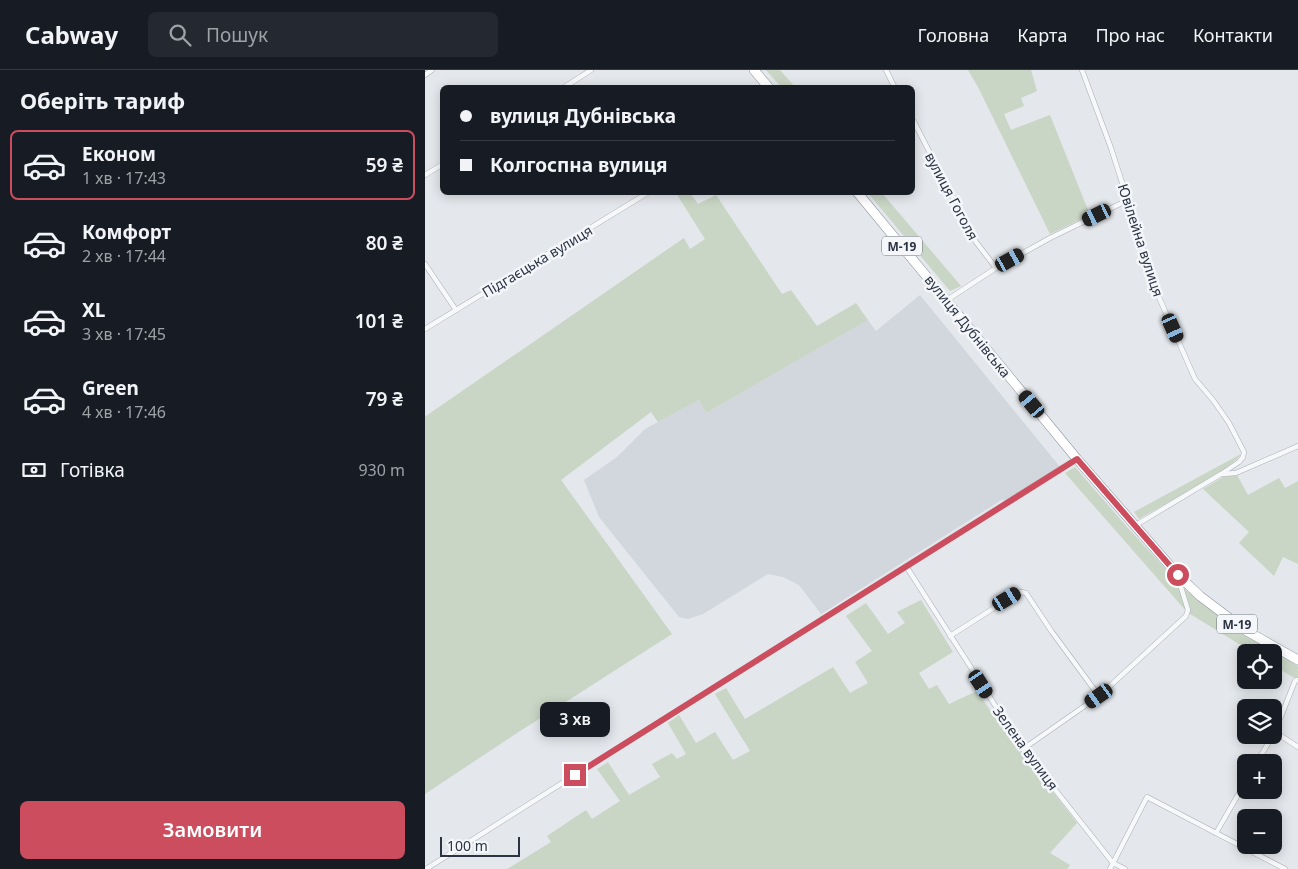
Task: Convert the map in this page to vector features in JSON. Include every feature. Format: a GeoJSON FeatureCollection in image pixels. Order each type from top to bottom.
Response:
{"type":"FeatureCollection","features":[{"type":"Feature","properties":{"kind":"highway"},"geometry":{"type":"LineString","coordinates":[[754,70],[766,85]]}},
{"type":"Feature","properties":{"kind":"highway","name":"вулиця Дубнівська"},"geometry":{"type":"LineString","coordinates":[[860,195],[1077,459],[1183,580],[1200,596],[1245,630],[1298,660]]}},
{"type":"Feature","properties":{"kind":"street"},"geometry":{"type":"LineString","coordinates":[[425,75],[432,70]]}},
{"type":"Feature","properties":{"kind":"street"},"geometry":{"type":"LineString","coordinates":[[568,85],[591,70]]}},
{"type":"Feature","properties":{"kind":"street"},"geometry":{"type":"LineString","coordinates":[[886,70],[894,85]]}},
{"type":"Feature","properties":{"kind":"street","name":"Ювілейна вулиця"},"geometry":{"type":"LineString","coordinates":[[1082,70],[1111,148],[1158,295],[1195,378],[1229,423],[1243,452],[1243,457],[1239,462],[1221,474]]}},
{"type":"Feature","properties":{"kind":"street","name":"вулиця Гоголя"},"geometry":{"type":"LineString","coordinates":[[915,124],[976,242],[996,268]]}},
{"type":"Feature","properties":{"kind":"street"},"geometry":{"type":"LineString","coordinates":[[425,174],[440,166]]}},
{"type":"Feature","properties":{"kind":"street","name":"Підгаєцька вулиця"},"geometry":{"type":"LineString","coordinates":[[425,329],[644,195]]}},
{"type":"Feature","properties":{"kind":"street"},"geometry":{"type":"LineString","coordinates":[[947,300],[996,268],[1050,238],[1128,200]]}},
{"type":"Feature","properties":{"kind":"street"},"geometry":{"type":"LineString","coordinates":[[425,264],[456,310]]}},
{"type":"Feature","properties":{"kind":"street"},"geometry":{"type":"LineString","coordinates":[[1134,526],[1221,474],[1236,473],[1298,446]]}},
{"type":"Feature","properties":{"kind":"street"},"geometry":{"type":"LineString","coordinates":[[426,869],[1077,459]]}},
{"type":"Feature","properties":{"kind":"street","name":"Зелена вулиця"},"geometry":{"type":"LineString","coordinates":[[906,566],[1023,749],[1113,863],[1125,869]]}},
{"type":"Feature","properties":{"kind":"street"},"geometry":{"type":"LineString","coordinates":[[1023,749],[1099,696],[1186,616],[1188,610],[1180,584],[1183,580]]}},
{"type":"Feature","properties":{"kind":"street"},"geometry":{"type":"LineString","coordinates":[[950,636],[1016,594],[1026,593],[1099,696]]}},
{"type":"Feature","properties":{"kind":"street"},"geometry":{"type":"LineString","coordinates":[[1282,714],[1295,681],[1298,680]]}},
{"type":"Feature","properties":{"kind":"street"},"geometry":{"type":"LineString","coordinates":[[1282,738],[1298,747]]}},
{"type":"Feature","properties":{"kind":"street"},"geometry":{"type":"LineString","coordinates":[[1216,833],[1237,797]]}},
{"type":"Feature","properties":{"kind":"street"},"geometry":{"type":"LineString","coordinates":[[1110,869],[1147,798],[1285,869]]}},
{"type":"Feature","properties":{"kind":"shaded area"},"geometry":{"type":"Polygon","coordinates":[[[920,295],[1060,467],[1005,502],[1003,499],[821,614],[799,585],[783,577],[768,574],[703,614],[688,619],[679,617],[599,517],[584,480],[617,457],[645,429],[699,400],[706,413],[868,320],[876,331],[920,295]]]}},
{"type":"Feature","properties":{"kind":"green space"},"geometry":{"type":"Polygon","coordinates":[[[766,70],[780,70],[793,85],[779,85],[766,70]]]}},
{"type":"Feature","properties":{"kind":"green space"},"geometry":{"type":"Polygon","coordinates":[[[968,70],[1031,70],[1037,91],[1021,98],[1024,106],[1004,114],[1011,130],[1050,115],[1090,215],[1050,234],[968,70]]]}},
{"type":"Feature","properties":{"kind":"green space"},"geometry":{"type":"Polygon","coordinates":[[[677,195],[691,195],[698,204],[716,195],[782,294],[791,290],[817,326],[856,303],[868,320],[706,413],[699,400],[658,422],[651,412],[561,480],[672,634],[425,794],[425,415],[684,238],[690,249],[705,239],[677,195]]]}},
{"type":"Feature","properties":{"kind":"green space"},"geometry":{"type":"Polygon","coordinates":[[[870,195],[884,195],[961,286],[950,291],[870,195]]]}},
{"type":"Feature","properties":{"kind":"green space"},"geometry":{"type":"Polygon","coordinates":[[[1241,454],[1235,461],[1210,478],[1139,519],[1134,512],[1241,454]]]}},
{"type":"Feature","properties":{"kind":"green space"},"geometry":{"type":"Polygon","coordinates":[[[1075,467],[1184,589],[1242,632],[1262,644],[1239,644],[1187,612],[1065,473],[1075,467]]]}},
{"type":"Feature","properties":{"kind":"green space"},"geometry":{"type":"Polygon","coordinates":[[[1237,475],[1248,495],[1279,478],[1285,488],[1298,481],[1298,564],[1283,557],[1274,576],[1239,543],[1249,532],[1203,489],[1223,477],[1237,475]]]}},
{"type":"Feature","properties":{"kind":"green space"},"geometry":{"type":"Polygon","coordinates":[[[921,600],[953,652],[919,673],[929,689],[937,685],[949,704],[977,691],[996,719],[1077,823],[1050,853],[1070,865],[1067,869],[507,869],[551,842],[547,836],[586,810],[592,819],[620,801],[597,769],[608,762],[629,795],[660,777],[652,764],[672,753],[677,759],[686,754],[668,723],[679,715],[696,743],[715,732],[733,760],[750,751],[715,694],[726,688],[745,719],[833,667],[850,693],[868,683],[855,662],[872,651],[846,616],[866,603],[888,634],[905,623],[897,612],[921,600]]]}},
{"type":"Feature","properties":{"kind":"green space"},"geometry":{"type":"Polygon","coordinates":[[[1282,656],[1298,666],[1298,680],[1282,671],[1282,656]]]}},
{"type":"Feature","properties":{"kind":"route"},"geometry":{"type":"LineString","coordinates":[[575,775],[1077,459],[1178,575]]}}]}
